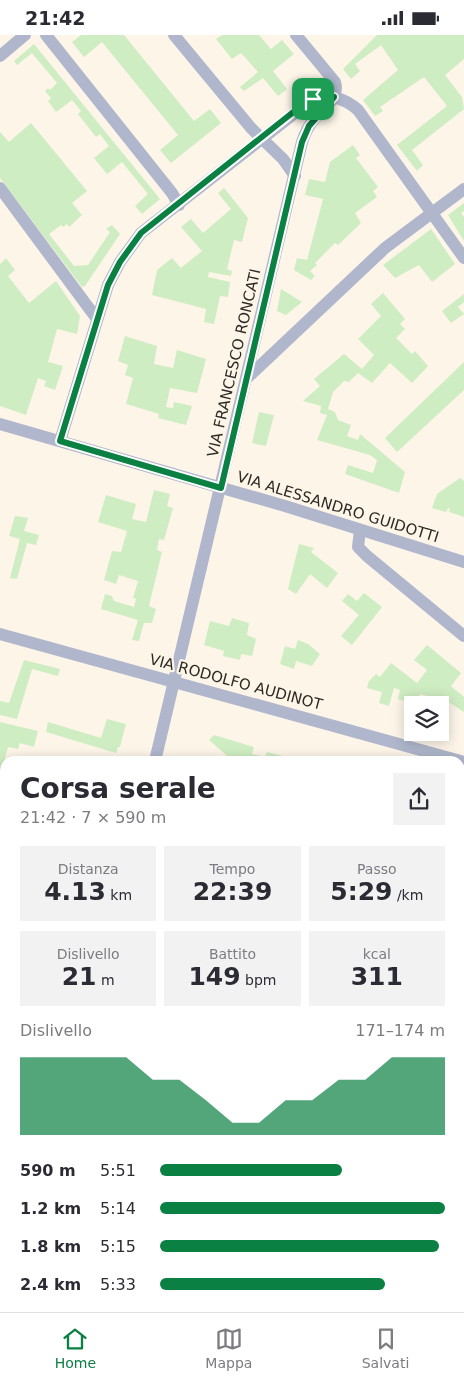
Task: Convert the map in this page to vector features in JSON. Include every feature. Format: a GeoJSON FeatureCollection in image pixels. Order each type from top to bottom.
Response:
{"type":"FeatureCollection","features":[{"type":"Feature","properties":{"kind":"street"},"geometry":{"type":"LineString","coordinates":[[0,56],[26,35]]}},
{"type":"Feature","properties":{"kind":"street"},"geometry":{"type":"LineString","coordinates":[[46,35],[172,193],[179,205]]}},
{"type":"Feature","properties":{"kind":"street"},"geometry":{"type":"LineString","coordinates":[[174,35],[261,139],[283,159],[295,176]]}},
{"type":"Feature","properties":{"kind":"street"},"geometry":{"type":"LineString","coordinates":[[296,35],[335,82],[334,97]]}},
{"type":"Feature","properties":{"kind":"street"},"geometry":{"type":"LineString","coordinates":[[60,441],[97,319],[113,275],[131,246],[141,233],[179,205],[306,102],[320,96],[334,97],[347,101],[358,110],[464,258]]}},
{"type":"Feature","properties":{"kind":"street","name":"VIA FRANCESCO RONCATI"},"geometry":{"type":"LineString","coordinates":[[159,756],[174,682],[305,134],[315,118],[334,97]]}},
{"type":"Feature","properties":{"kind":"street"},"geometry":{"type":"LineString","coordinates":[[0,188],[97,319]]}},
{"type":"Feature","properties":{"kind":"street"},"geometry":{"type":"LineString","coordinates":[[247,378],[363,267],[464,189]]}},
{"type":"Feature","properties":{"kind":"street","name":"VIA ALESSANDRO GUIDOTTI"},"geometry":{"type":"LineString","coordinates":[[0,424],[221,488],[464,563]]}},
{"type":"Feature","properties":{"kind":"street"},"geometry":{"type":"LineString","coordinates":[[360,530],[358,547],[464,635]]}},
{"type":"Feature","properties":{"kind":"street","name":"VIA RODOLFO AUDINOT"},"geometry":{"type":"LineString","coordinates":[[0,634],[442,756]]}},
{"type":"Feature","properties":{"kind":"green space"},"geometry":{"type":"Polygon","coordinates":[[[81,35],[124,35],[194,121],[210,109],[221,123],[171,163],[160,150],[178,135],[102,42],[84,57],[72,42],[81,35]]]}},
{"type":"Feature","properties":{"kind":"green space"},"geometry":{"type":"Polygon","coordinates":[[[222,35],[259,35],[271,49],[282,40],[294,54],[273,71],[287,89],[278,96],[263,78],[244,91],[240,87],[258,72],[241,53],[232,59],[216,39],[222,35]]]}},
{"type":"Feature","properties":{"kind":"green space"},"geometry":{"type":"Polygon","coordinates":[[[377,35],[464,35],[464,59],[445,75],[462,97],[464,109],[412,150],[423,165],[417,171],[397,145],[447,106],[424,77],[380,107],[383,111],[375,116],[363,100],[398,70],[381,45],[355,64],[360,71],[351,79],[343,69],[377,35]]]}},
{"type":"Feature","properties":{"kind":"green space"},"geometry":{"type":"Polygon","coordinates":[[[34,44],[160,199],[142,214],[135,206],[148,194],[122,162],[107,174],[94,158],[109,146],[100,134],[96,137],[78,114],[81,111],[72,100],[56,112],[48,101],[51,98],[45,91],[48,88],[50,90],[57,83],[32,53],[17,65],[14,61],[34,44]]]}},
{"type":"Feature","properties":{"kind":"green space"},"geometry":{"type":"Polygon","coordinates":[[[31,123],[87,191],[72,203],[82,215],[69,227],[67,224],[63,227],[61,225],[49,234],[74,266],[88,265],[110,232],[106,229],[112,225],[120,234],[85,286],[82,287],[0,178],[0,132],[9,142],[31,123]]]}},
{"type":"Feature","properties":{"kind":"green space"},"geometry":{"type":"Polygon","coordinates":[[[353,145],[360,155],[356,158],[378,187],[373,191],[377,197],[355,213],[361,223],[338,245],[335,243],[315,263],[317,265],[310,271],[315,276],[311,280],[294,270],[297,258],[307,260],[323,199],[305,195],[309,179],[325,182],[330,162],[353,145]]]}},
{"type":"Feature","properties":{"kind":"green space"},"geometry":{"type":"Polygon","coordinates":[[[224,188],[248,218],[242,242],[234,240],[227,269],[232,271],[231,276],[209,272],[208,277],[230,282],[228,297],[220,296],[214,324],[204,322],[206,309],[152,295],[157,270],[172,258],[181,268],[202,251],[181,227],[191,219],[203,233],[231,209],[218,193],[224,188]]]}},
{"type":"Feature","properties":{"kind":"green space"},"geometry":{"type":"Polygon","coordinates":[[[464,203],[464,211],[461,213],[464,217],[464,241],[448,215],[464,203]]]}},
{"type":"Feature","properties":{"kind":"green space"},"geometry":{"type":"Polygon","coordinates":[[[431,229],[455,264],[432,282],[419,265],[395,278],[383,265],[431,229]]]}},
{"type":"Feature","properties":{"kind":"green space"},"geometry":{"type":"Polygon","coordinates":[[[6,258],[15,270],[8,276],[29,303],[56,281],[80,316],[77,334],[57,329],[48,362],[63,366],[55,390],[44,386],[46,381],[38,378],[26,415],[0,406],[0,264],[6,258]]]}},
{"type":"Feature","properties":{"kind":"green space"},"geometry":{"type":"Polygon","coordinates":[[[281,289],[302,302],[286,315],[277,311],[281,289]]]}},
{"type":"Feature","properties":{"kind":"green space"},"geometry":{"type":"Polygon","coordinates":[[[383,293],[405,319],[400,324],[405,329],[396,338],[412,354],[415,351],[428,366],[412,383],[390,363],[372,383],[358,373],[349,382],[344,381],[333,392],[328,409],[335,412],[338,420],[351,425],[347,436],[358,440],[360,434],[405,472],[399,493],[345,474],[348,465],[373,473],[377,460],[370,455],[317,440],[327,415],[320,413],[321,406],[303,401],[320,386],[314,379],[344,354],[362,369],[374,355],[358,339],[381,316],[371,304],[383,293]]]}},
{"type":"Feature","properties":{"kind":"green space"},"geometry":{"type":"Polygon","coordinates":[[[464,294],[464,302],[458,307],[464,314],[451,323],[442,311],[464,294]]]}},
{"type":"Feature","properties":{"kind":"green space"},"geometry":{"type":"Polygon","coordinates":[[[125,336],[157,346],[154,364],[173,368],[177,350],[206,359],[197,393],[170,388],[166,407],[173,408],[174,402],[192,406],[186,425],[158,418],[159,414],[126,404],[133,378],[125,375],[128,365],[118,361],[125,336]]]}},
{"type":"Feature","properties":{"kind":"green space"},"geometry":{"type":"Polygon","coordinates":[[[464,362],[464,390],[397,452],[385,438],[464,362]]]}},
{"type":"Feature","properties":{"kind":"green space"},"geometry":{"type":"Polygon","coordinates":[[[259,412],[274,415],[266,446],[252,443],[259,412]]]}},
{"type":"Feature","properties":{"kind":"green space"},"geometry":{"type":"Polygon","coordinates":[[[460,478],[464,481],[464,517],[449,512],[450,509],[448,508],[446,512],[432,508],[437,494],[460,478]]]}},
{"type":"Feature","properties":{"kind":"green space"},"geometry":{"type":"Polygon","coordinates":[[[154,490],[170,494],[167,506],[173,508],[164,540],[159,539],[157,550],[162,552],[149,606],[156,609],[152,623],[144,623],[139,641],[132,640],[138,620],[101,609],[105,594],[112,596],[114,601],[134,607],[136,599],[133,598],[138,581],[119,575],[116,584],[104,580],[112,551],[121,552],[127,531],[98,522],[106,495],[136,504],[132,519],[146,522],[154,490]]]}},
{"type":"Feature","properties":{"kind":"green space"},"geometry":{"type":"Polygon","coordinates":[[[15,516],[28,518],[24,531],[39,535],[36,545],[27,543],[17,579],[10,578],[20,539],[9,536],[15,516]]]}},
{"type":"Feature","properties":{"kind":"green space"},"geometry":{"type":"Polygon","coordinates":[[[299,544],[314,548],[311,552],[338,573],[327,588],[310,574],[296,594],[288,589],[299,544]]]}},
{"type":"Feature","properties":{"kind":"green space"},"geometry":{"type":"Polygon","coordinates":[[[364,593],[382,607],[352,645],[341,636],[359,615],[342,601],[348,594],[357,601],[364,593]]]}},
{"type":"Feature","properties":{"kind":"green space"},"geometry":{"type":"Polygon","coordinates":[[[232,618],[249,623],[247,635],[256,639],[252,656],[241,654],[240,660],[223,656],[224,651],[204,645],[210,621],[229,626],[232,618]]]}},
{"type":"Feature","properties":{"kind":"green space"},"geometry":{"type":"Polygon","coordinates":[[[298,640],[308,644],[320,654],[312,666],[296,661],[294,669],[280,664],[285,646],[295,649],[298,640]]]}},
{"type":"Feature","properties":{"kind":"green space"},"geometry":{"type":"Polygon","coordinates":[[[427,645],[461,673],[451,686],[464,697],[464,712],[449,702],[449,696],[420,694],[419,696],[404,696],[404,701],[398,699],[400,690],[394,688],[389,706],[379,703],[382,692],[367,688],[369,681],[376,674],[380,677],[391,663],[417,683],[427,670],[414,660],[427,645]]]}},
{"type":"Feature","properties":{"kind":"green space"},"geometry":{"type":"Polygon","coordinates":[[[24,660],[60,669],[58,676],[32,669],[17,719],[0,715],[0,701],[9,703],[24,660]]]}},
{"type":"Feature","properties":{"kind":"green space"},"geometry":{"type":"Polygon","coordinates":[[[107,719],[126,724],[120,747],[118,747],[116,753],[46,732],[48,722],[101,738],[107,719]]]}},
{"type":"Feature","properties":{"kind":"green space"},"geometry":{"type":"Polygon","coordinates":[[[0,722],[38,731],[34,747],[20,743],[18,749],[8,747],[5,756],[0,756],[0,722]]]}},
{"type":"Feature","properties":{"kind":"green space"},"geometry":{"type":"Polygon","coordinates":[[[214,735],[254,747],[252,754],[261,756],[227,756],[209,740],[214,735]]]}},
{"type":"Feature","properties":{"kind":"green space"},"geometry":{"type":"Polygon","coordinates":[[[267,752],[283,756],[265,756],[267,752]]]}},
{"type":"Feature","properties":{"kind":"route"},"geometry":{"type":"LineString","coordinates":[[320,96],[334,97],[309,126],[302,142],[221,488],[60,441],[108,285],[131,246],[141,233],[179,205],[306,102],[313,99],[320,96]]}}]}
